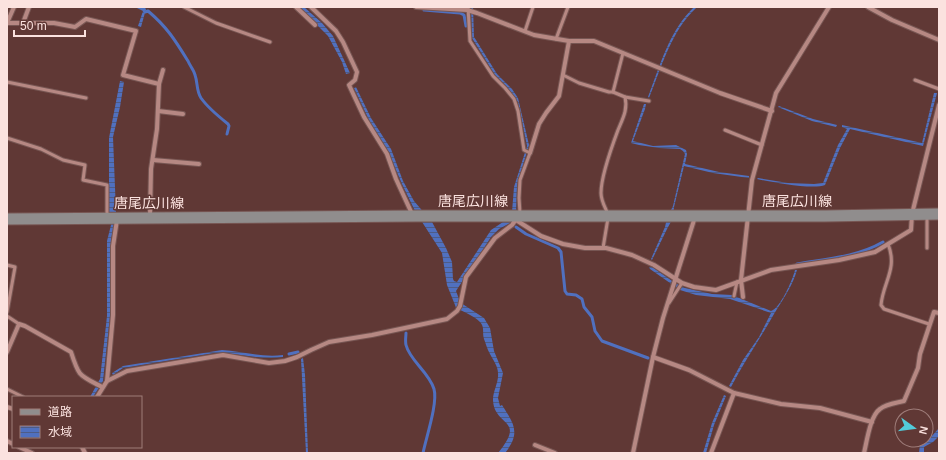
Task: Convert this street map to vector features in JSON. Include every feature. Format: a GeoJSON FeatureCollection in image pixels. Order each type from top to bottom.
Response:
{"type":"FeatureCollection","features":[{"type":"Feature","properties":{"kind":"main road","name":"唐尾広川線"},"geometry":{"type":"LineString","coordinates":[[7,220],[419,216],[695,217],[939,214]]}},
{"type":"Feature","properties":{"kind":"street"},"geometry":{"type":"LineString","coordinates":[[14,7],[7,23],[54,23],[75,27],[86,18],[136,31],[123,75],[159,84]]}},
{"type":"Feature","properties":{"kind":"street"},"geometry":{"type":"LineString","coordinates":[[23,23],[29,7]]}},
{"type":"Feature","properties":{"kind":"street"},"geometry":{"type":"LineString","coordinates":[[296,7],[315,25]]}},
{"type":"Feature","properties":{"kind":"street"},"geometry":{"type":"LineString","coordinates":[[310,7],[336,31],[343,42],[357,72],[355,80],[350,85],[364,117],[387,154],[396,179],[419,216]]}},
{"type":"Feature","properties":{"kind":"street"},"geometry":{"type":"LineString","coordinates":[[416,7],[474,9],[534,35],[556,40],[594,42],[720,93],[772,111]]}},
{"type":"Feature","properties":{"kind":"street"},"geometry":{"type":"LineString","coordinates":[[743,297],[739,281],[752,180],[776,93],[829,7]]}},
{"type":"Feature","properties":{"kind":"street"},"geometry":{"type":"LineString","coordinates":[[868,7],[892,20],[939,40]]}},
{"type":"Feature","properties":{"kind":"street"},"geometry":{"type":"LineString","coordinates":[[530,153],[539,124],[559,96],[568,41]]}},
{"type":"Feature","properties":{"kind":"street"},"geometry":{"type":"LineString","coordinates":[[150,218],[159,84],[163,70]]}},
{"type":"Feature","properties":{"kind":"street"},"geometry":{"type":"LineString","coordinates":[[98,396],[107,381],[127,371],[223,355],[269,363],[285,361],[329,342],[372,335],[447,319],[458,310],[466,277],[495,238],[512,225],[515,217],[541,236],[563,244],[585,248],[603,248],[632,255],[654,265],[681,284],[716,290],[771,270],[839,260],[875,252],[911,230],[912,214],[939,105]]}},
{"type":"Feature","properties":{"kind":"street"},"geometry":{"type":"LineString","coordinates":[[158,111],[183,114]]}},
{"type":"Feature","properties":{"kind":"street"},"geometry":{"type":"LineString","coordinates":[[153,160],[199,164]]}},
{"type":"Feature","properties":{"kind":"street"},"geometry":{"type":"LineString","coordinates":[[633,453],[653,357],[665,309],[695,217]]}},
{"type":"Feature","properties":{"kind":"street"},"geometry":{"type":"LineString","coordinates":[[107,381],[113,315],[112,218]]}},
{"type":"Feature","properties":{"kind":"street"},"geometry":{"type":"LineString","coordinates":[[864,453],[872,422],[879,409],[904,401],[918,368],[920,354],[934,312],[939,313]]}},
{"type":"Feature","properties":{"kind":"street"},"geometry":{"type":"LineString","coordinates":[[7,352],[19,324],[25,326],[71,352],[77,370],[81,376],[102,387]]}},
{"type":"Feature","properties":{"kind":"street"},"geometry":{"type":"LineString","coordinates":[[653,357],[688,370],[734,393],[781,404],[820,408],[872,422]]}},
{"type":"Feature","properties":{"kind":"street"},"geometry":{"type":"LineString","coordinates":[[711,453],[734,393]]}},
{"type":"Feature","properties":{"kind":"street"},"geometry":{"type":"LineString","coordinates":[[535,445],[555,453]]}},
{"type":"Feature","properties":{"kind":"street"},"geometry":{"type":"LineString","coordinates":[[21,448],[32,453]]}},
{"type":"Feature","properties":{"kind":"lane"},"geometry":{"type":"LineString","coordinates":[[184,7],[216,23],[270,42]]}},
{"type":"Feature","properties":{"kind":"lane"},"geometry":{"type":"LineString","coordinates":[[525,31],[533,7]]}},
{"type":"Feature","properties":{"kind":"lane"},"geometry":{"type":"LineString","coordinates":[[556,40],[568,7]]}},
{"type":"Feature","properties":{"kind":"lane"},"geometry":{"type":"LineString","coordinates":[[467,9],[470,40],[493,76],[514,99],[518,111],[524,150],[530,153],[520,180],[519,198],[515,217]]}},
{"type":"Feature","properties":{"kind":"lane"},"geometry":{"type":"LineString","coordinates":[[613,92],[623,53]]}},
{"type":"Feature","properties":{"kind":"lane"},"geometry":{"type":"LineString","coordinates":[[563,75],[579,83],[609,92],[649,101]]}},
{"type":"Feature","properties":{"kind":"lane"},"geometry":{"type":"LineString","coordinates":[[915,80],[939,89]]}},
{"type":"Feature","properties":{"kind":"lane"},"geometry":{"type":"LineString","coordinates":[[7,82],[86,98]]}},
{"type":"Feature","properties":{"kind":"lane"},"geometry":{"type":"LineString","coordinates":[[603,248],[609,216],[602,202],[602,182],[616,136],[625,113],[625,96]]}},
{"type":"Feature","properties":{"kind":"lane"},"geometry":{"type":"LineString","coordinates":[[725,130],[762,144]]}},
{"type":"Feature","properties":{"kind":"lane"},"geometry":{"type":"LineString","coordinates":[[7,138],[42,149],[63,160],[85,165],[83,180],[107,185],[112,218]]}},
{"type":"Feature","properties":{"kind":"lane"},"geometry":{"type":"LineString","coordinates":[[927,214],[927,248]]}},
{"type":"Feature","properties":{"kind":"lane"},"geometry":{"type":"LineString","coordinates":[[887,244],[892,254],[892,263],[881,305],[884,309],[930,324]]}},
{"type":"Feature","properties":{"kind":"lane"},"geometry":{"type":"LineString","coordinates":[[7,265],[15,267],[7,312]]}},
{"type":"Feature","properties":{"kind":"lane"},"geometry":{"type":"LineString","coordinates":[[734,296],[739,281]]}},
{"type":"Feature","properties":{"kind":"lane"},"geometry":{"type":"LineString","coordinates":[[665,309],[681,284]]}},
{"type":"Feature","properties":{"kind":"lane"},"geometry":{"type":"LineString","coordinates":[[7,316],[19,324]]}},
{"type":"Feature","properties":{"kind":"lane"},"geometry":{"type":"LineString","coordinates":[[7,390],[22,396]]}},
{"type":"Feature","properties":{"kind":"water"},"geometry":{"type":"Polygon","coordinates":[[[135,7],[144,7],[146,9],[141,27],[138,26],[143,11],[135,7]]]}},
{"type":"Feature","properties":{"kind":"water"},"geometry":{"type":"Polygon","coordinates":[[[299,7],[304,7],[322,23],[333,36],[350,73],[346,74],[342,62],[328,36],[299,7]]]}},
{"type":"Feature","properties":{"kind":"water"},"geometry":{"type":"Polygon","coordinates":[[[471,7],[473,7],[474,37],[497,74],[512,89],[518,98],[529,145],[517,185],[516,214],[510,223],[499,229],[491,237],[456,291],[461,303],[484,318],[490,328],[494,351],[503,373],[498,398],[500,406],[502,405],[514,429],[513,440],[505,453],[498,453],[510,434],[509,428],[495,409],[493,397],[498,380],[498,370],[484,339],[482,326],[475,318],[456,308],[447,285],[442,253],[415,211],[388,151],[369,120],[354,88],[356,87],[371,118],[391,149],[403,181],[414,201],[432,222],[446,248],[452,262],[453,279],[457,282],[491,230],[506,220],[512,212],[514,187],[527,146],[518,102],[507,87],[495,75],[472,38],[471,7]]]}},
{"type":"Feature","properties":{"kind":"water"},"geometry":{"type":"Polygon","coordinates":[[[694,7],[697,7],[680,27],[668,50],[649,98],[648,97],[666,49],[685,16],[694,7]]]}},
{"type":"Feature","properties":{"kind":"water"},"geometry":{"type":"Polygon","coordinates":[[[120,81],[124,82],[113,137],[116,213],[111,240],[110,316],[103,381],[94,396],[91,396],[100,379],[107,316],[107,241],[111,225],[109,213],[109,138],[120,81]]]}},
{"type":"Feature","properties":{"kind":"water"},"geometry":{"type":"Polygon","coordinates":[[[934,93],[937,93],[923,146],[850,129],[840,148],[825,185],[811,187],[782,184],[757,179],[788,183],[823,183],[838,145],[847,129],[842,127],[842,125],[922,143],[934,93]]]}},
{"type":"Feature","properties":{"kind":"water"},"geometry":{"type":"Polygon","coordinates":[[[644,104],[646,104],[645,109],[633,141],[653,146],[676,145],[686,150],[687,154],[685,164],[719,172],[749,176],[749,178],[713,173],[684,166],[674,207],[673,218],[652,260],[651,259],[673,206],[685,154],[680,149],[659,148],[631,143],[644,104]]]}},
{"type":"Feature","properties":{"kind":"water"},"geometry":{"type":"Polygon","coordinates":[[[779,106],[813,119],[837,125],[836,127],[812,121],[778,107],[779,106]]]}},
{"type":"Feature","properties":{"kind":"water"},"geometry":{"type":"Polygon","coordinates":[[[649,267],[652,267],[685,288],[712,294],[732,295],[771,311],[775,309],[782,300],[792,280],[795,270],[797,270],[787,293],[731,387],[729,386],[743,360],[759,337],[771,313],[730,299],[696,295],[680,290],[649,267]]]}},
{"type":"Feature","properties":{"kind":"water"},"geometry":{"type":"Polygon","coordinates":[[[222,350],[260,355],[283,355],[283,357],[266,358],[214,353],[123,368],[113,375],[112,373],[123,366],[222,350]]]}},
{"type":"Feature","properties":{"kind":"water"},"geometry":{"type":"Polygon","coordinates":[[[303,358],[308,453],[306,453],[301,359],[303,358]]]}},
{"type":"Feature","properties":{"kind":"water"},"geometry":{"type":"Polygon","coordinates":[[[724,395],[726,396],[714,425],[706,453],[703,453],[712,423],[724,395]]]}},
{"type":"Feature","properties":{"kind":"water"},"geometry":{"type":"Polygon","coordinates":[[[939,428],[939,436],[934,441],[934,434],[939,428]]]}},
{"type":"Feature","properties":{"kind":"water"},"geometry":{"type":"Polygon","coordinates":[[[920,448],[924,448],[924,453],[919,453],[920,448]]]}},
{"type":"Feature","properties":{"kind":"waterway"},"geometry":{"type":"LineString","coordinates":[[424,10],[460,13],[464,15],[466,26]]}},
{"type":"Feature","properties":{"kind":"waterway"},"geometry":{"type":"LineString","coordinates":[[145,12],[148,11],[155,17],[175,40],[194,71],[198,92],[201,98],[210,109],[228,124],[227,134]]}},
{"type":"Feature","properties":{"kind":"waterway"},"geometry":{"type":"LineString","coordinates":[[516,227],[526,234],[558,248],[561,252],[565,291],[567,294],[576,295],[582,299],[584,307],[592,317],[595,331],[602,341],[648,358]]}},
{"type":"Feature","properties":{"kind":"waterway"},"geometry":{"type":"LineString","coordinates":[[797,264],[852,254],[883,242]]}},
{"type":"Feature","properties":{"kind":"waterway"},"geometry":{"type":"LineString","coordinates":[[406,333],[408,351],[432,383],[435,395],[433,411],[423,453]]}},
{"type":"Feature","properties":{"kind":"waterway"},"geometry":{"type":"LineString","coordinates":[[289,354],[298,352]]}}]}
